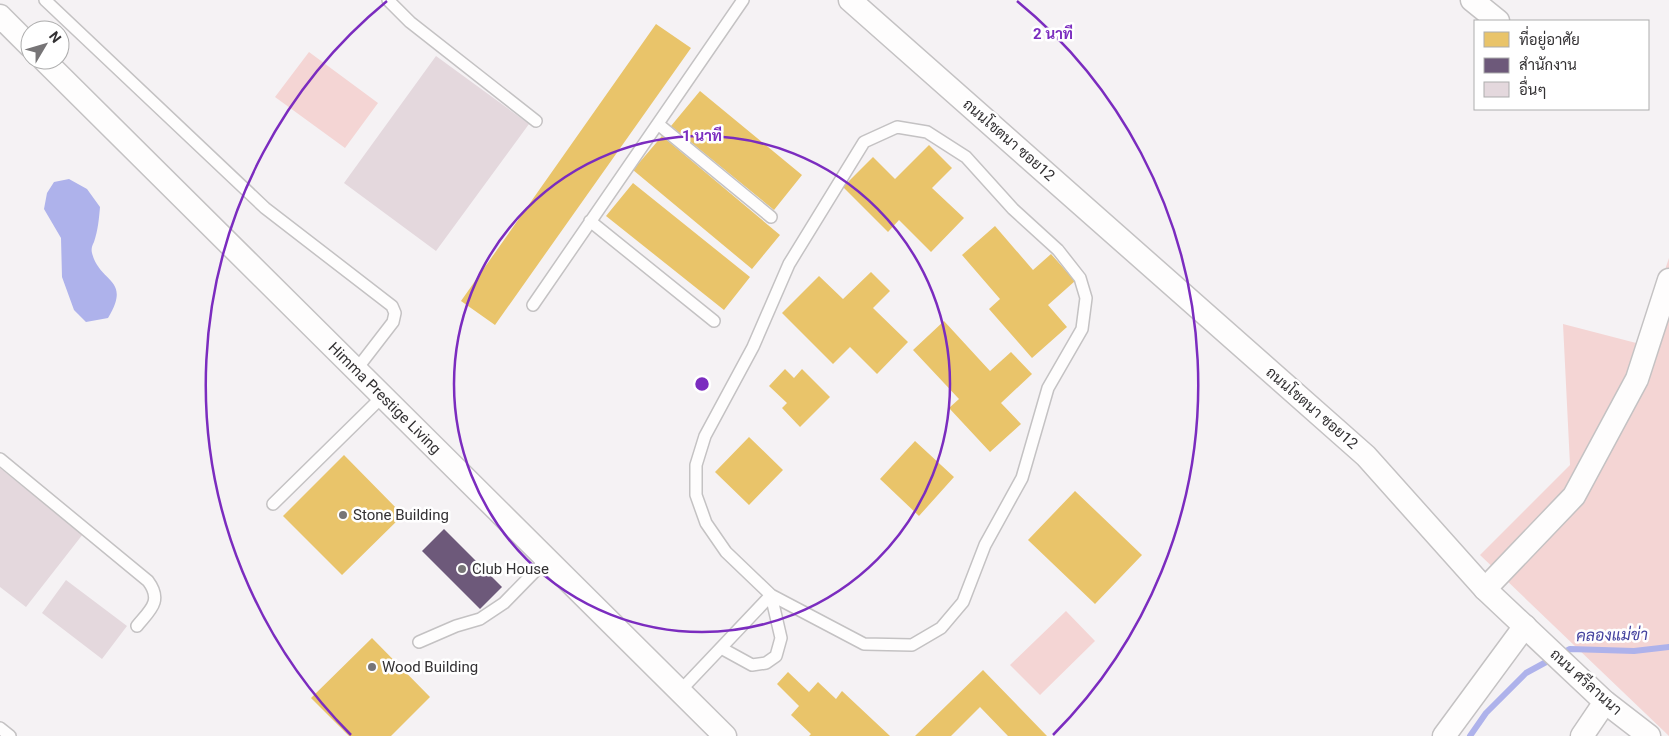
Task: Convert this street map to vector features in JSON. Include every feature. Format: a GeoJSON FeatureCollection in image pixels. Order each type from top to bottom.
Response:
{"type":"FeatureCollection","features":[{"type":"Feature","properties":{"kind":"street","name":"ถนนโชตนา ซอย12"},"geometry":{"type":"LineString","coordinates":[[850,0],[1366,456],[1484,589],[1525,626]]}},
{"type":"Feature","properties":{"kind":"street"},"geometry":{"type":"LineString","coordinates":[[1472,0],[1497,20]]}},
{"type":"Feature","properties":{"kind":"street"},"geometry":{"type":"LineString","coordinates":[[0,16],[20,36]]}},
{"type":"Feature","properties":{"kind":"street","name":"Himma Prestige Living"},"geometry":{"type":"LineString","coordinates":[[54,70],[725,736]]}},
{"type":"Feature","properties":{"kind":"street"},"geometry":{"type":"LineString","coordinates":[[1484,589],[1574,496],[1637,379],[1669,280]]}},
{"type":"Feature","properties":{"kind":"street"},"geometry":{"type":"LineString","coordinates":[[1444,736],[1525,626]]}},
{"type":"Feature","properties":{"kind":"street","name":"ถนน ศรีลานนา"},"geometry":{"type":"LineString","coordinates":[[1525,626],[1605,702],[1649,736]]}},
{"type":"Feature","properties":{"kind":"street"},"geometry":{"type":"LineString","coordinates":[[1582,736],[1605,702]]}},
{"type":"Feature","properties":{"kind":"lane"},"geometry":{"type":"LineString","coordinates":[[45,0],[264,208],[392,306],[395,314],[393,322],[356,370]]}},
{"type":"Feature","properties":{"kind":"lane"},"geometry":{"type":"LineString","coordinates":[[388,0],[410,22],[536,120]]}},
{"type":"Feature","properties":{"kind":"lane"},"geometry":{"type":"LineString","coordinates":[[533,305],[743,0]]}},
{"type":"Feature","properties":{"kind":"lane"},"geometry":{"type":"LineString","coordinates":[[658,124],[770,216]]}},
{"type":"Feature","properties":{"kind":"lane"},"geometry":{"type":"LineString","coordinates":[[721,648],[752,665],[766,663],[776,656],[781,638],[771,595],[726,552],[706,523],[696,495],[696,465],[705,436],[753,347],[789,264],[864,142],[896,127],[927,132],[966,157],[1013,209],[1058,250],[1080,278],[1086,298],[1082,329],[1048,388],[1022,478],[985,545],[963,602],[942,628],[912,645],[864,644],[771,595]]}},
{"type":"Feature","properties":{"kind":"lane"},"geometry":{"type":"LineString","coordinates":[[590,221],[714,321]]}},
{"type":"Feature","properties":{"kind":"lane"},"geometry":{"type":"LineString","coordinates":[[273,504],[383,396]]}},
{"type":"Feature","properties":{"kind":"lane"},"geometry":{"type":"LineString","coordinates":[[0,459],[148,581],[156,596],[155,602],[137,626]]}},
{"type":"Feature","properties":{"kind":"lane"},"geometry":{"type":"LineString","coordinates":[[419,642],[456,626],[480,620],[504,603],[547,559]]}},
{"type":"Feature","properties":{"kind":"lane"},"geometry":{"type":"LineString","coordinates":[[680,691],[771,595]]}},
{"type":"Feature","properties":{"kind":"lane"},"geometry":{"type":"LineString","coordinates":[[0,728],[10,736]]}},
{"type":"Feature","properties":{"kind":"shaded area"},"geometry":{"type":"Polygon","coordinates":[[[309,52],[378,103],[345,148],[275,97],[309,52]]]}},
{"type":"Feature","properties":{"kind":"shaded area"},"geometry":{"type":"Polygon","coordinates":[[[1669,258],[1669,736],[1480,555],[1570,465],[1563,324],[1640,344],[1669,258]]]}},
{"type":"Feature","properties":{"kind":"shaded area"},"geometry":{"type":"Polygon","coordinates":[[[1066,611],[1095,641],[1040,695],[1010,665],[1066,611]]]}},
{"type":"Feature","properties":{"kind":"water"},"geometry":{"type":"Polygon","coordinates":[[[69,179],[87,189],[100,207],[92,253],[101,271],[116,288],[115,305],[108,318],[86,322],[74,310],[62,277],[61,238],[44,209],[47,193],[54,182],[69,179]]]}},
{"type":"Feature","properties":{"kind":"building: ที่อยู่อาศัย"},"geometry":{"type":"Polygon","coordinates":[[[656,24],[691,48],[495,325],[461,301],[656,24]]]}},
{"type":"Feature","properties":{"kind":"building: ที่อยู่อาศัย"},"geometry":{"type":"Polygon","coordinates":[[[700,91],[802,175],[774,210],[671,126],[700,91]]]}},
{"type":"Feature","properties":{"kind":"building: ที่อยู่อาศัย"},"geometry":{"type":"Polygon","coordinates":[[[662,136],[780,235],[752,269],[633,170],[662,136]]]}},
{"type":"Feature","properties":{"kind":"building: ที่อยู่อาศัย"},"geometry":{"type":"Polygon","coordinates":[[[929,145],[952,168],[932,188],[964,218],[931,252],[899,220],[888,232],[843,187],[873,157],[895,179],[929,145]]]}},
{"type":"Feature","properties":{"kind":"building: ที่อยู่อาศัย"},"geometry":{"type":"Polygon","coordinates":[[[633,183],[750,277],[724,310],[606,216],[633,183]]]}},
{"type":"Feature","properties":{"kind":"building: ที่อยู่อาศัย"},"geometry":{"type":"Polygon","coordinates":[[[995,226],[1033,270],[1051,254],[1075,281],[1048,305],[1067,327],[1032,358],[989,309],[1000,299],[962,255],[995,226]]]}},
{"type":"Feature","properties":{"kind":"building: ที่อยู่อาศัย"},"geometry":{"type":"Polygon","coordinates":[[[871,272],[890,291],[873,308],[908,342],[877,374],[850,347],[833,364],[782,313],[819,276],[843,299],[871,272]]]}},
{"type":"Feature","properties":{"kind":"building: ที่อยู่อาศัย"},"geometry":{"type":"Polygon","coordinates":[[[944,321],[990,371],[1011,352],[1032,374],[1001,403],[1021,424],[990,452],[949,408],[959,399],[913,350],[944,321]]]}},
{"type":"Feature","properties":{"kind":"building: ที่อยู่อาศัย"},"geometry":{"type":"Polygon","coordinates":[[[785,369],[794,378],[802,369],[830,397],[800,427],[782,408],[787,403],[769,386],[785,369]]]}},
{"type":"Feature","properties":{"kind":"building: ที่อยู่อาศัย"},"geometry":{"type":"Polygon","coordinates":[[[749,437],[783,470],[749,505],[715,472],[749,437]]]}},
{"type":"Feature","properties":{"kind":"building: ที่อยู่อาศัย"},"geometry":{"type":"Polygon","coordinates":[[[915,441],[954,477],[919,516],[880,479],[915,441]]]}},
{"type":"Feature","properties":{"kind":"building: ที่อยู่อาศัย","name":"Stone Building"},"geometry":{"type":"Polygon","coordinates":[[[344,455],[403,515],[342,575],[283,516],[344,455]]]}},
{"type":"Feature","properties":{"kind":"building: ที่อยู่อาศัย"},"geometry":{"type":"Polygon","coordinates":[[[1075,491],[1142,555],[1095,604],[1028,540],[1075,491]]]}},
{"type":"Feature","properties":{"kind":"building: ที่อยู่อาศัย","name":"Wood Building"},"geometry":{"type":"Polygon","coordinates":[[[372,638],[430,697],[391,736],[349,736],[311,698],[372,638]]]}},
{"type":"Feature","properties":{"kind":"building: ที่อยู่อาศัย"},"geometry":{"type":"Polygon","coordinates":[[[983,670],[1047,736],[1008,736],[980,707],[951,736],[915,736],[983,670]]]}},
{"type":"Feature","properties":{"kind":"building: ที่อยู่อาศัย"},"geometry":{"type":"Polygon","coordinates":[[[788,672],[809,692],[818,682],[836,699],[842,691],[890,736],[809,736],[811,734],[791,715],[799,706],[777,684],[788,672]]]}},
{"type":"Feature","properties":{"kind":"building: สำนักงาน","name":"Club House"},"geometry":{"type":"Polygon","coordinates":[[[444,529],[502,587],[480,609],[422,551],[444,529]]]}},
{"type":"Feature","properties":{"kind":"building: อื่นๆ"},"geometry":{"type":"Polygon","coordinates":[[[436,56],[529,124],[436,251],[344,183],[436,56]]]}},
{"type":"Feature","properties":{"kind":"building: อื่นๆ"},"geometry":{"type":"Polygon","coordinates":[[[0,468],[83,534],[26,607],[0,587],[0,468]]]}},
{"type":"Feature","properties":{"kind":"building: อื่นๆ"},"geometry":{"type":"Polygon","coordinates":[[[66,580],[127,626],[102,659],[42,613],[66,580]]]}},
{"type":"Feature","properties":{"kind":"waterway","name":"คลองแม่ข่า"},"geometry":{"type":"LineString","coordinates":[[1470,736],[1486,713],[1526,673],[1570,649],[1634,651],[1669,647]]}},
{"type":"Feature","properties":{"kind":"place","name":"Stone Building"},"geometry":{"type":"Point","coordinates":[343,515]}},
{"type":"Feature","properties":{"kind":"place","name":"Club House"},"geometry":{"type":"Point","coordinates":[462,569]}},
{"type":"Feature","properties":{"kind":"place","name":"Wood Building"},"geometry":{"type":"Point","coordinates":[372,667]}}]}
